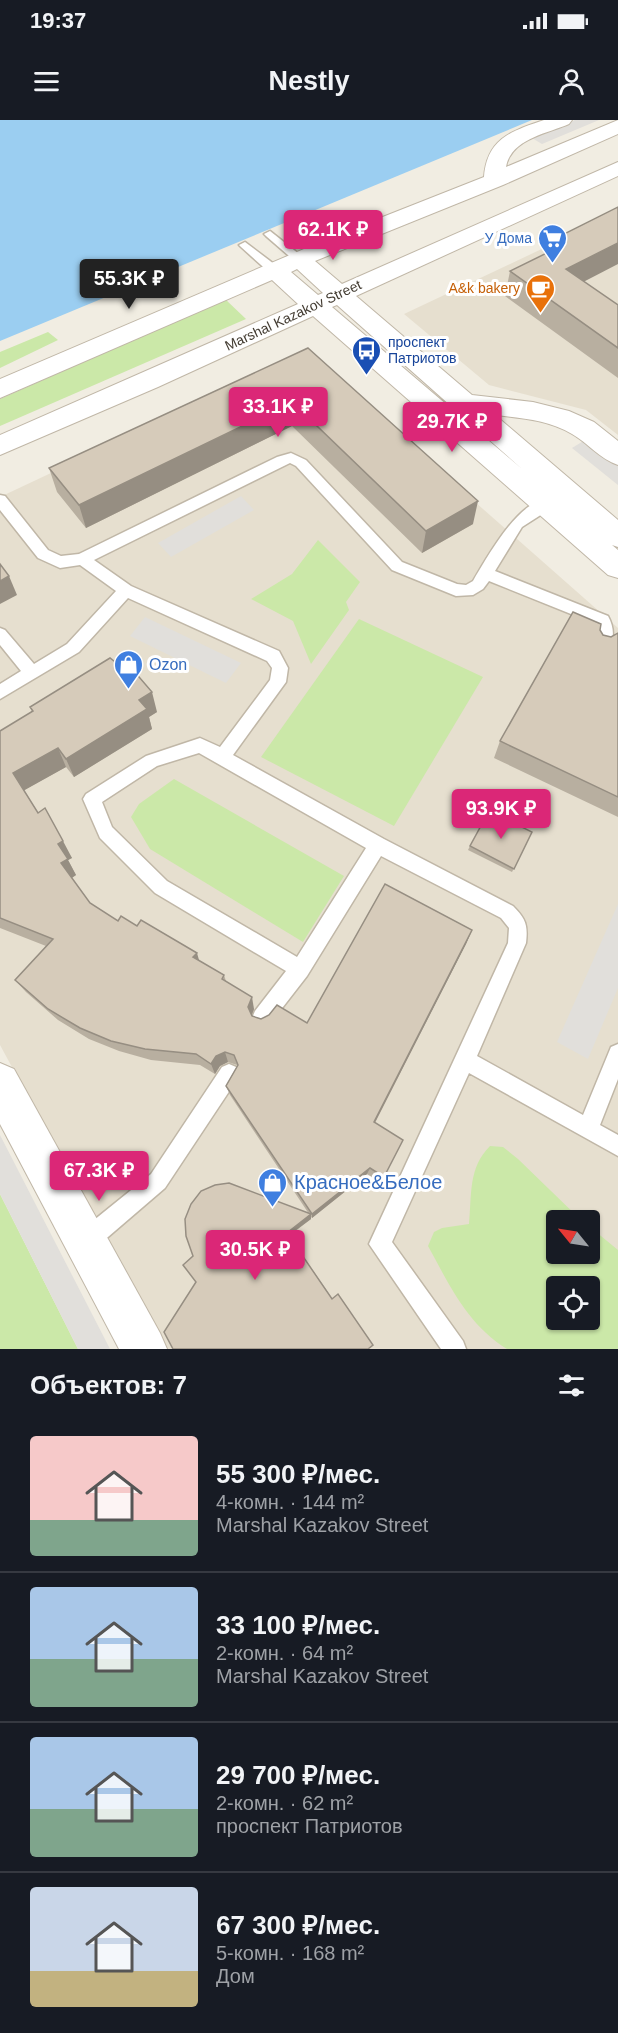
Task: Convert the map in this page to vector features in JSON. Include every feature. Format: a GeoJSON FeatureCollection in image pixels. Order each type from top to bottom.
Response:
{"type":"FeatureCollection","features":[{"type":"Feature","properties":{"kind":"street"},"geometry":{"type":"LineString","coordinates":[[495,180],[501,150],[514,140],[562,120]]}},
{"type":"Feature","properties":{"kind":"street"},"geometry":{"type":"LineString","coordinates":[[0,389],[274,270],[495,180],[618,126]]}},
{"type":"Feature","properties":{"kind":"street","name":"Marshal Kazakov Street"},"geometry":{"type":"LineString","coordinates":[[0,446],[618,168]]}},
{"type":"Feature","properties":{"kind":"street"},"geometry":{"type":"LineString","coordinates":[[533,206],[595,202]]}},
{"type":"Feature","properties":{"kind":"street"},"geometry":{"type":"LineString","coordinates":[[300,260],[618,536]]}},
{"type":"Feature","properties":{"kind":"street"},"geometry":{"type":"LineString","coordinates":[[274,270],[618,567]]}},
{"type":"Feature","properties":{"kind":"street"},"geometry":{"type":"LineString","coordinates":[[465,403],[554,416],[573,422],[618,455]]}},
{"type":"Feature","properties":{"kind":"street"},"geometry":{"type":"LineString","coordinates":[[0,1083],[144,1349]]}},
{"type":"Feature","properties":{"kind":"lane"},"geometry":{"type":"LineString","coordinates":[[270,234],[300,260]]}},
{"type":"Feature","properties":{"kind":"lane"},"geometry":{"type":"LineString","coordinates":[[245,245],[274,270]]}},
{"type":"Feature","properties":{"kind":"lane"},"geometry":{"type":"LineString","coordinates":[[0,500],[42,554],[60,562],[82,559],[282,460],[291,459],[301,463],[397,566],[456,590],[468,591],[478,585],[518,523],[545,505]]}},
{"type":"Feature","properties":{"kind":"lane"},"geometry":{"type":"LineString","coordinates":[[82,559],[126,590],[273,656],[280,668],[278,681],[222,757]]}},
{"type":"Feature","properties":{"kind":"lane"},"geometry":{"type":"LineString","coordinates":[[485,573],[603,620],[606,638],[602,647]]}},
{"type":"Feature","properties":{"kind":"lane"},"geometry":{"type":"LineString","coordinates":[[0,692],[73,648],[126,590]]}},
{"type":"Feature","properties":{"kind":"lane"},"geometry":{"type":"LineString","coordinates":[[0,634],[32,674]]}},
{"type":"Feature","properties":{"kind":"lane"},"geometry":{"type":"LineString","coordinates":[[300,969],[160,887],[106,832],[92,799],[152,761],[200,745],[378,845],[507,912],[519,925],[517,943],[380,1244],[455,1349]]}},
{"type":"Feature","properties":{"kind":"lane"},"geometry":{"type":"LineString","coordinates":[[262,1018],[300,969],[378,845]]}},
{"type":"Feature","properties":{"kind":"lane"},"geometry":{"type":"LineString","coordinates":[[588,1129],[618,1053]]}},
{"type":"Feature","properties":{"kind":"lane"},"geometry":{"type":"LineString","coordinates":[[465,1059],[618,1146]]}},
{"type":"Feature","properties":{"kind":"lane"},"geometry":{"type":"LineString","coordinates":[[86,1241],[158,1181],[229,1074]]}},
{"type":"Feature","properties":{"kind":"shaded area"},"geometry":{"type":"Polygon","coordinates":[[[575,120],[599,120],[542,144],[532,138],[575,120]]]}},
{"type":"Feature","properties":{"kind":"shaded area"},"geometry":{"type":"Polygon","coordinates":[[[618,213],[618,435],[586,410],[489,385],[404,314],[618,213]]]}},
{"type":"Feature","properties":{"kind":"shaded area"},"geometry":{"type":"Polygon","coordinates":[[[306,353],[618,628],[618,1349],[165,1349],[0,1045],[0,497],[306,353]]]}},
{"type":"Feature","properties":{"kind":"shaded area"},"geometry":{"type":"Polygon","coordinates":[[[585,440],[618,466],[618,485],[572,448],[585,440]]]}},
{"type":"Feature","properties":{"kind":"shaded area"},"geometry":{"type":"Polygon","coordinates":[[[241,496],[254,510],[171,557],[158,543],[241,496]]]}},
{"type":"Feature","properties":{"kind":"shaded area"},"geometry":{"type":"Polygon","coordinates":[[[145,617],[241,663],[226,683],[130,636],[145,617]]]}},
{"type":"Feature","properties":{"kind":"shaded area"},"geometry":{"type":"Polygon","coordinates":[[[618,904],[618,988],[588,1059],[557,1042],[618,904]]]}},
{"type":"Feature","properties":{"kind":"shaded area"},"geometry":{"type":"Polygon","coordinates":[[[0,1135],[110,1349],[78,1349],[0,1194],[0,1135]]]}},
{"type":"Feature","properties":{"kind":"green space"},"geometry":{"type":"Polygon","coordinates":[[[225,299],[246,319],[0,426],[0,399],[225,299]]]}},
{"type":"Feature","properties":{"kind":"green space"},"geometry":{"type":"Polygon","coordinates":[[[48,332],[58,340],[0,368],[0,352],[48,332]]]}},
{"type":"Feature","properties":{"kind":"green space"},"geometry":{"type":"Polygon","coordinates":[[[318,540],[360,582],[346,602],[349,610],[311,664],[293,621],[251,599],[292,574],[318,540]]]}},
{"type":"Feature","properties":{"kind":"green space"},"geometry":{"type":"Polygon","coordinates":[[[359,619],[483,677],[394,826],[261,757],[359,619]]]}},
{"type":"Feature","properties":{"kind":"green space"},"geometry":{"type":"Polygon","coordinates":[[[174,779],[344,876],[303,942],[150,849],[131,817],[139,804],[174,779]]]}},
{"type":"Feature","properties":{"kind":"green space"},"geometry":{"type":"Polygon","coordinates":[[[490,1146],[503,1147],[571,1210],[546,1210],[546,1264],[600,1264],[600,1235],[618,1250],[618,1349],[507,1349],[493,1339],[470,1316],[428,1246],[434,1232],[442,1228],[469,1224],[472,1182],[478,1163],[490,1146]]]}},
{"type":"Feature","properties":{"kind":"green space"},"geometry":{"type":"Polygon","coordinates":[[[0,1194],[78,1349],[0,1349],[0,1194]]]}},
{"type":"Feature","properties":{"kind":"water"},"geometry":{"type":"Polygon","coordinates":[[[0,120],[532,120],[0,341],[0,120]]]}},
{"type":"Feature","properties":{"kind":"building"},"geometry":{"type":"Polygon","coordinates":[[[618,207],[618,243],[566,269],[618,305],[618,348],[510,271],[557,248],[548,242],[618,207]]]}},
{"type":"Feature","properties":{"kind":"building"},"geometry":{"type":"Polygon","coordinates":[[[308,348],[478,501],[426,531],[292,402],[79,505],[49,468],[308,348]]]}},
{"type":"Feature","properties":{"kind":"building"},"geometry":{"type":"Polygon","coordinates":[[[0,564],[9,576],[0,581],[0,564]]]}},
{"type":"Feature","properties":{"kind":"building"},"geometry":{"type":"Polygon","coordinates":[[[573,612],[601,624],[600,630],[603,635],[611,637],[618,633],[618,797],[500,741],[573,612]]]}},
{"type":"Feature","properties":{"kind":"building"},"geometry":{"type":"Polygon","coordinates":[[[121,656],[152,692],[139,700],[147,709],[66,759],[58,748],[13,773],[38,813],[45,808],[63,841],[58,844],[68,859],[61,863],[90,903],[118,921],[121,916],[137,926],[141,920],[197,953],[193,957],[224,975],[222,979],[252,997],[248,1007],[252,1016],[261,1019],[269,1015],[277,1005],[307,1023],[385,884],[472,930],[374,1122],[403,1140],[384,1177],[370,1168],[312,1214],[226,1086],[238,1065],[234,1055],[225,1052],[216,1056],[211,1064],[196,1054],[145,1049],[111,1041],[80,1028],[48,1009],[15,980],[53,939],[0,918],[0,731],[33,711],[30,707],[110,658],[114,661],[121,656]]]}},
{"type":"Feature","properties":{"kind":"building"},"geometry":{"type":"Polygon","coordinates":[[[489,811],[532,832],[514,869],[470,846],[489,811]]]}},
{"type":"Feature","properties":{"kind":"building"},"geometry":{"type":"Polygon","coordinates":[[[229,1183],[311,1214],[287,1233],[332,1299],[338,1294],[373,1345],[368,1349],[173,1349],[164,1332],[196,1282],[183,1265],[193,1256],[186,1236],[185,1219],[191,1204],[201,1191],[215,1185],[229,1183]]]}},
{"type":"Feature","properties":{"kind":"place","name":"У Дома"},"geometry":{"type":"Point","coordinates":[553,264]}},
{"type":"Feature","properties":{"kind":"place","name":"A&k bakery"},"geometry":{"type":"Point","coordinates":[541,314]}},
{"type":"Feature","properties":{"kind":"place","name":"проспект Патриотов"},"geometry":{"type":"Point","coordinates":[367,376]}},
{"type":"Feature","properties":{"kind":"place","name":"Ozon"},"geometry":{"type":"Point","coordinates":[128,690]}},
{"type":"Feature","properties":{"kind":"place","name":"Красное&Белое"},"geometry":{"type":"Point","coordinates":[273,1208]}}]}
